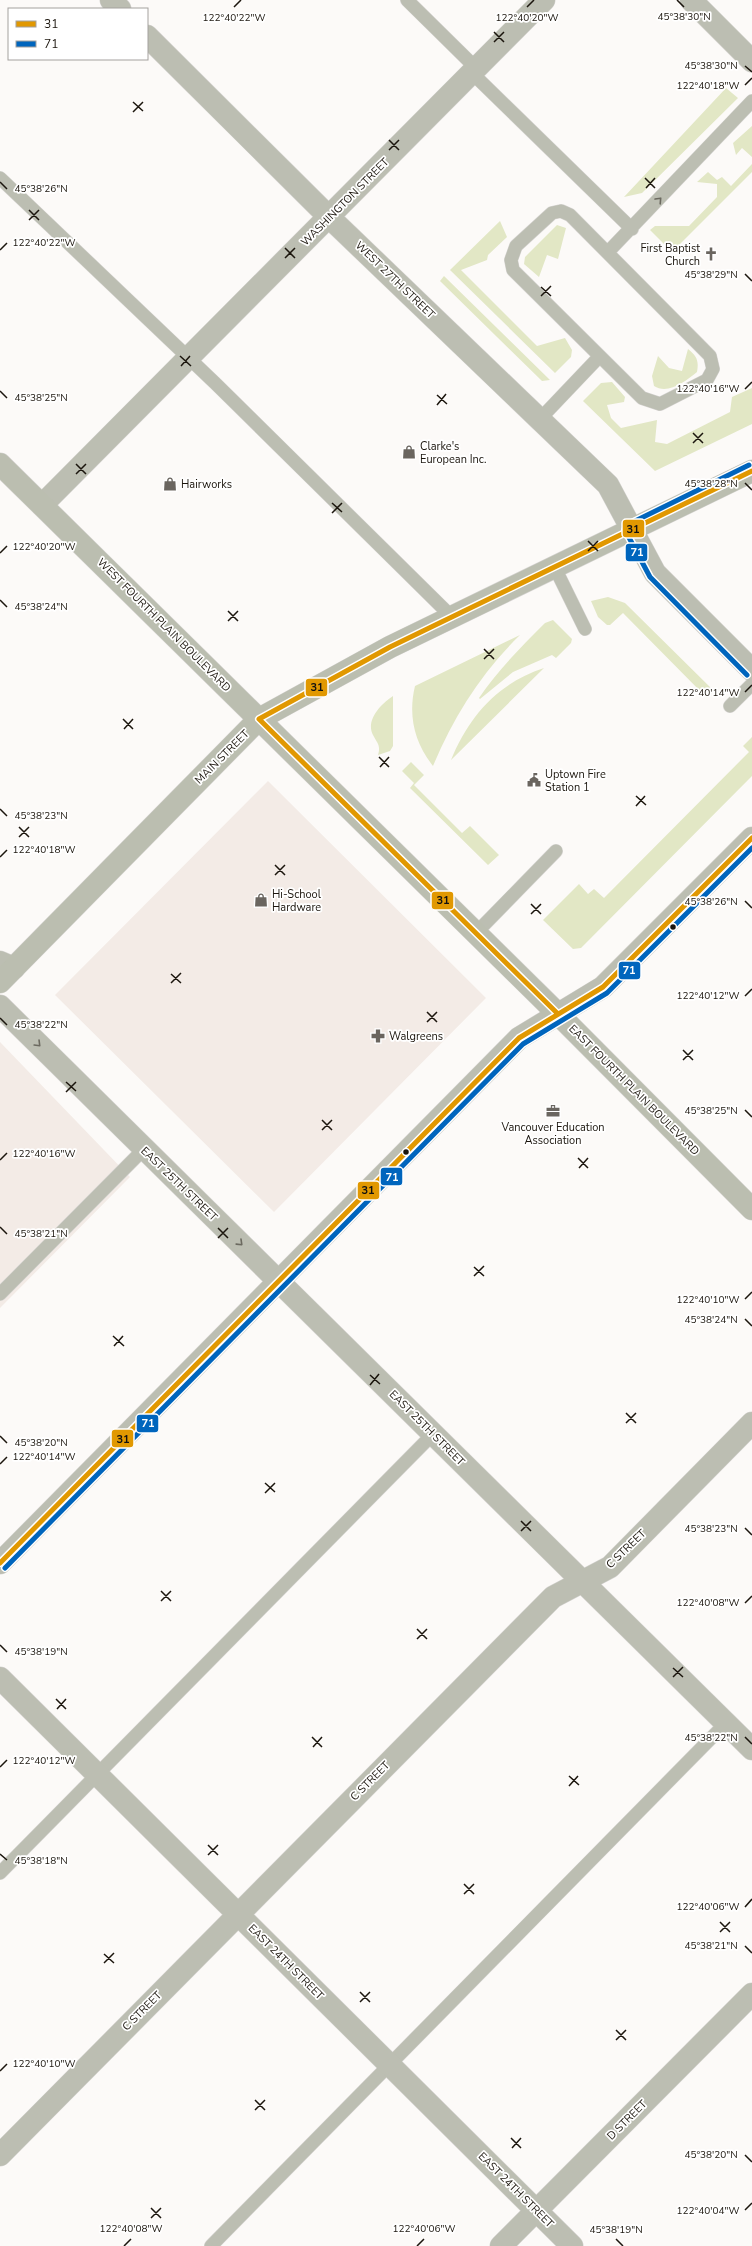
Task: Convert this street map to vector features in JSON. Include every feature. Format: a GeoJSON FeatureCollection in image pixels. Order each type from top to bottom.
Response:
{"type":"FeatureCollection","features":[{"type":"Feature","properties":{"kind":"main road","name":"WEST FOURTH PLAIN BOULEVARD"},"geometry":{"type":"LineString","coordinates":[[0,464],[259,719]]}},
{"type":"Feature","properties":{"kind":"main road","name":"MAIN STREET"},"geometry":{"type":"LineString","coordinates":[[5,971],[259,719],[390,647],[454,618],[752,471]]}},
{"type":"Feature","properties":{"kind":"main road","name":"EAST FOURTH PLAIN BOULEVARD"},"geometry":{"type":"LineString","coordinates":[[259,719],[558,1014],[752,1209]]}},
{"type":"Feature","properties":{"kind":"street"},"geometry":{"type":"LineString","coordinates":[[111,0],[119,8]]}},
{"type":"Feature","properties":{"kind":"street","name":"WASHINGTON STREET"},"geometry":{"type":"LineString","coordinates":[[42,505],[330,218],[544,0]]}},
{"type":"Feature","properties":{"kind":"street"},"geometry":{"type":"LineString","coordinates":[[691,0],[752,61]]}},
{"type":"Feature","properties":{"kind":"street","name":"WEST 27TH STREET"},"geometry":{"type":"LineString","coordinates":[[148,37],[330,218],[608,485],[655,573],[752,670]]}},
{"type":"Feature","properties":{"kind":"street"},"geometry":{"type":"LineString","coordinates":[[0,1563],[519,1038],[603,987],[752,838]]}},
{"type":"Feature","properties":{"kind":"street","name":"EAST 25TH STREET"},"geometry":{"type":"LineString","coordinates":[[0,1006],[752,1748]]}},
{"type":"Feature","properties":{"kind":"street","name":"C STREET"},"geometry":{"type":"LineString","coordinates":[[0,2155],[553,1597],[610,1567],[752,1423]]}},
{"type":"Feature","properties":{"kind":"street","name":"EAST 24TH STREET"},"geometry":{"type":"LineString","coordinates":[[0,1678],[572,2246]]}},
{"type":"Feature","properties":{"kind":"street","name":"D STREET"},"geometry":{"type":"LineString","coordinates":[[501,2246],[752,1994]]}},
{"type":"Feature","properties":{"kind":"lane"},"geometry":{"type":"LineString","coordinates":[[407,0],[474,71],[632,229]]}},
{"type":"Feature","properties":{"kind":"lane"},"geometry":{"type":"LineString","coordinates":[[608,252],[632,229],[752,101]]}},
{"type":"Feature","properties":{"kind":"lane"},"geometry":{"type":"LineString","coordinates":[[0,178],[189,358],[454,618]]}},
{"type":"Feature","properties":{"kind":"lane"},"geometry":{"type":"LineString","coordinates":[[561,211],[570,214],[710,356],[713,369],[707,380],[660,404],[642,398],[599,357],[513,270],[511,260],[516,246],[552,213],[561,211]]}},
{"type":"Feature","properties":{"kind":"lane"},"geometry":{"type":"LineString","coordinates":[[540,419],[599,357]]}},
{"type":"Feature","properties":{"kind":"lane"},"geometry":{"type":"LineString","coordinates":[[555,568],[585,629]]}},
{"type":"Feature","properties":{"kind":"lane"},"geometry":{"type":"LineString","coordinates":[[730,706],[752,684]]}},
{"type":"Feature","properties":{"kind":"lane"},"geometry":{"type":"LineString","coordinates":[[476,933],[556,851]]}},
{"type":"Feature","properties":{"kind":"lane"},"geometry":{"type":"LineString","coordinates":[[0,1294],[144,1149]]}},
{"type":"Feature","properties":{"kind":"lane"},"geometry":{"type":"LineString","coordinates":[[0,1873],[433,1434]]}},
{"type":"Feature","properties":{"kind":"lane"},"geometry":{"type":"LineString","coordinates":[[211,2246],[726,1723]]}},
{"type":"Feature","properties":{"kind":"shaded area"},"geometry":{"type":"Polygon","coordinates":[[[268,781],[486,998],[274,1212],[55,995],[268,781]]]}},
{"type":"Feature","properties":{"kind":"shaded area"},"geometry":{"type":"Polygon","coordinates":[[[0,1042],[130,1177],[0,1308],[0,1042]]]}},
{"type":"Feature","properties":{"kind":"green space"},"geometry":{"type":"Polygon","coordinates":[[[726,88],[738,98],[642,193],[624,197],[726,88]]]}},
{"type":"Feature","properties":{"kind":"green space"},"geometry":{"type":"Polygon","coordinates":[[[752,126],[752,157],[742,148],[736,155],[733,143],[752,126]]]}},
{"type":"Feature","properties":{"kind":"green space"},"geometry":{"type":"Polygon","coordinates":[[[752,164],[752,172],[672,252],[650,230],[655,226],[689,226],[717,197],[717,184],[697,182],[708,172],[717,180],[722,177],[731,186],[752,164]]]}},
{"type":"Feature","properties":{"kind":"green space"},"geometry":{"type":"Polygon","coordinates":[[[500,221],[507,237],[488,255],[487,260],[461,270],[537,346],[565,338],[572,350],[571,357],[555,373],[450,270],[500,221]]]}},
{"type":"Feature","properties":{"kind":"green space"},"geometry":{"type":"Polygon","coordinates":[[[557,225],[566,228],[558,259],[547,255],[539,277],[524,264],[525,257],[557,225]]]}},
{"type":"Feature","properties":{"kind":"green space"},"geometry":{"type":"Polygon","coordinates":[[[444,276],[550,380],[542,381],[440,281],[444,276]]]}},
{"type":"Feature","properties":{"kind":"green space"},"geometry":{"type":"Polygon","coordinates":[[[688,349],[697,359],[697,372],[682,383],[671,388],[665,389],[654,386],[652,376],[658,356],[669,368],[682,371],[688,349]]]}},
{"type":"Feature","properties":{"kind":"green space"},"geometry":{"type":"Polygon","coordinates":[[[612,382],[625,397],[624,402],[607,405],[611,418],[621,428],[657,420],[655,442],[667,444],[730,412],[732,397],[752,388],[752,424],[655,471],[583,401],[601,383],[612,382]]]}},
{"type":"Feature","properties":{"kind":"green space"},"geometry":{"type":"Polygon","coordinates":[[[608,597],[625,603],[714,691],[707,698],[623,613],[610,625],[607,625],[598,617],[591,601],[608,597]]]}},
{"type":"Feature","properties":{"kind":"green space"},"geometry":{"type":"Polygon","coordinates":[[[553,620],[572,639],[571,643],[556,658],[552,655],[513,672],[480,699],[479,698],[486,688],[510,659],[545,623],[553,620]]]}},
{"type":"Feature","properties":{"kind":"green space"},"geometry":{"type":"Polygon","coordinates":[[[520,635],[493,664],[470,696],[450,730],[433,766],[421,747],[414,728],[412,707],[415,686],[520,635]]]}},
{"type":"Feature","properties":{"kind":"green space"},"geometry":{"type":"Polygon","coordinates":[[[544,668],[451,760],[467,729],[487,703],[499,692],[513,683],[528,674],[544,668]]]}},
{"type":"Feature","properties":{"kind":"green space"},"geometry":{"type":"Polygon","coordinates":[[[393,696],[393,746],[390,751],[378,755],[379,746],[373,735],[371,724],[376,712],[393,696]]]}},
{"type":"Feature","properties":{"kind":"green space"},"geometry":{"type":"Polygon","coordinates":[[[752,737],[752,776],[581,948],[573,949],[543,920],[579,884],[588,894],[594,889],[604,898],[749,752],[743,746],[752,737]]]}},
{"type":"Feature","properties":{"kind":"green space"},"geometry":{"type":"Polygon","coordinates":[[[411,762],[424,775],[414,785],[462,833],[470,826],[499,855],[488,865],[410,788],[414,783],[402,771],[411,762]]]}},
{"type":"Feature","properties":{"kind":"transit line","name":"71"},"geometry":{"type":"LineString","coordinates":[[747,675],[650,577],[625,530],[629,524],[749,465]]}},
{"type":"Feature","properties":{"kind":"transit line","name":"31"},"geometry":{"type":"LineString","coordinates":[[558,1014],[259,719],[390,647],[752,471]]}},
{"type":"Feature","properties":{"kind":"transit line","name":"31"},"geometry":{"type":"LineString","coordinates":[[0,1563],[519,1038],[603,987],[752,838]]}},
{"type":"Feature","properties":{"kind":"transit line","name":"71"},"geometry":{"type":"LineString","coordinates":[[5,1568],[523,1044],[607,993],[752,848]]}},
{"type":"Feature","properties":{"kind":"place","name":"First Baptist Church"},"geometry":{"type":"Point","coordinates":[711,254]}},
{"type":"Feature","properties":{"kind":"place","name":"Clarke's European Inc."},"geometry":{"type":"Point","coordinates":[409,452]}},
{"type":"Feature","properties":{"kind":"place","name":"Hairworks"},"geometry":{"type":"Point","coordinates":[170,484]}},
{"type":"Feature","properties":{"kind":"place","name":"Uptown Fire Station 1"},"geometry":{"type":"Point","coordinates":[534,780]}},
{"type":"Feature","properties":{"kind":"place","name":"Hi-School Hardware"},"geometry":{"type":"Point","coordinates":[261,900]}},
{"type":"Feature","properties":{"kind":"place","name":"Walgreens"},"geometry":{"type":"Point","coordinates":[378,1036]}},
{"type":"Feature","properties":{"kind":"place","name":"Vancouver Education Association"},"geometry":{"type":"Point","coordinates":[553,1111]}}]}
